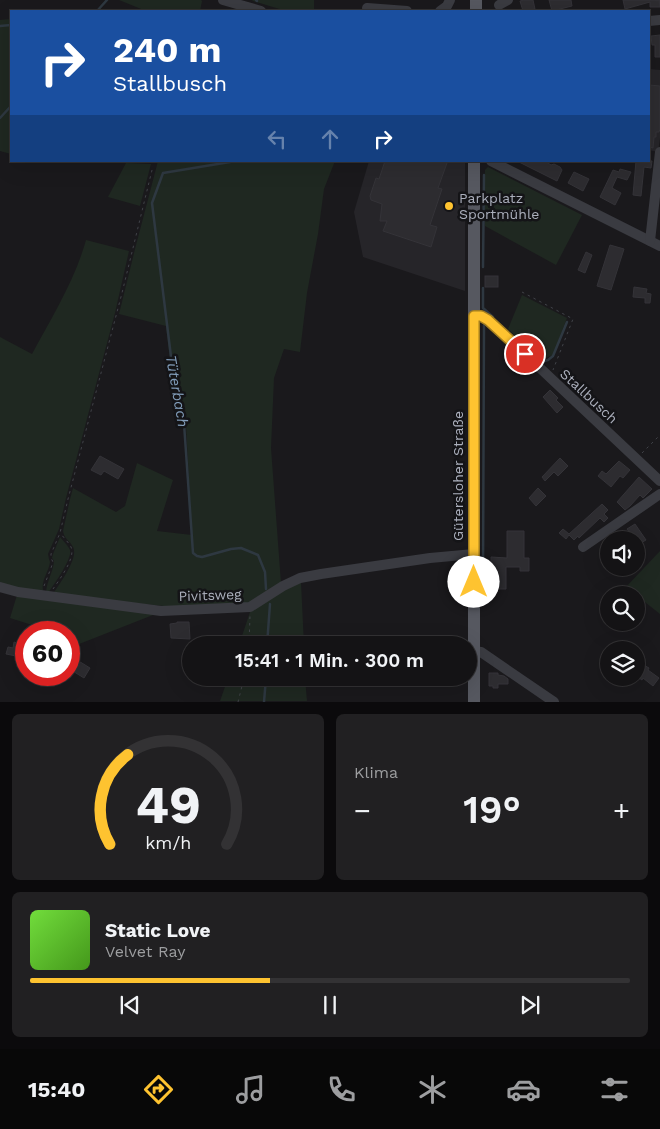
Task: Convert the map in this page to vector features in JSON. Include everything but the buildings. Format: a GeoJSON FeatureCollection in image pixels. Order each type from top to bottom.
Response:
{"type":"FeatureCollection","features":[{"type":"Feature","properties":{"kind":"main road","name":"Gütersloher Straße"},"geometry":{"type":"LineString","coordinates":[[473,636],[474,162]]}},
{"type":"Feature","properties":{"kind":"main road","name":"Gütersloher Straße"},"geometry":{"type":"LineString","coordinates":[[474,686],[474,702]]}},
{"type":"Feature","properties":{"kind":"street"},"geometry":{"type":"LineString","coordinates":[[223,0],[258,10]]}},
{"type":"Feature","properties":{"kind":"street"},"geometry":{"type":"LineString","coordinates":[[441,10],[447,6],[450,0]]}},
{"type":"Feature","properties":{"kind":"street"},"geometry":{"type":"LineString","coordinates":[[367,6],[399,10]]}},
{"type":"Feature","properties":{"kind":"street"},"geometry":{"type":"LineString","coordinates":[[650,241],[660,152]]}},
{"type":"Feature","properties":{"kind":"street"},"geometry":{"type":"LineString","coordinates":[[493,162],[660,246]]}},
{"type":"Feature","properties":{"kind":"street","name":"Stallbusch"},"geometry":{"type":"LineString","coordinates":[[474,316],[481,316],[488,320],[660,481]]}},
{"type":"Feature","properties":{"kind":"street"},"geometry":{"type":"LineString","coordinates":[[583,548],[660,494]]}},
{"type":"Feature","properties":{"kind":"street","name":"Pivitsweg"},"geometry":{"type":"LineString","coordinates":[[0,587],[46,596],[161,610],[250,607],[283,586],[300,578],[421,559],[474,554]]}},
{"type":"Feature","properties":{"kind":"street"},"geometry":{"type":"LineString","coordinates":[[477,652],[481,652],[554,702]]}},
{"type":"Feature","properties":{"kind":"path"},"geometry":{"type":"LineString","coordinates":[[46,596],[44,586],[51,568],[51,554],[60,533],[153,166]]}},
{"type":"Feature","properties":{"kind":"path"},"geometry":{"type":"LineString","coordinates":[[522,292],[573,320],[553,372],[549,377]]}},
{"type":"Feature","properties":{"kind":"path"},"geometry":{"type":"LineString","coordinates":[[636,459],[660,435]]}},
{"type":"Feature","properties":{"kind":"path"},"geometry":{"type":"LineString","coordinates":[[46,596],[69,564],[73,554],[71,547],[60,533]]}},
{"type":"Feature","properties":{"kind":"path"},"geometry":{"type":"LineString","coordinates":[[249,636],[250,607]]}},
{"type":"Feature","properties":{"kind":"path"},"geometry":{"type":"LineString","coordinates":[[238,702],[242,686]]}},
{"type":"Feature","properties":{"kind":"shaded area"},"geometry":{"type":"Polygon","coordinates":[[[119,0],[202,1],[200,10],[144,10],[119,0]]]}},
{"type":"Feature","properties":{"kind":"shaded area"},"geometry":{"type":"Polygon","coordinates":[[[314,0],[314,10],[283,10],[253,1],[314,0]]]}},
{"type":"Feature","properties":{"kind":"shaded area"},"geometry":{"type":"Polygon","coordinates":[[[10,19],[10,154],[0,151],[0,20],[10,19]]]}},
{"type":"Feature","properties":{"kind":"shaded area"},"geometry":{"type":"Polygon","coordinates":[[[650,69],[660,70],[660,138],[658,152],[650,150],[650,69]]]}},
{"type":"Feature","properties":{"kind":"shaded area"},"geometry":{"type":"Polygon","coordinates":[[[158,162],[335,162],[324,189],[307,293],[300,352],[284,349],[274,378],[271,448],[281,583],[249,603],[174,607],[53,594],[68,571],[73,558],[73,547],[63,531],[73,488],[116,512],[125,506],[137,463],[173,480],[157,531],[192,535],[185,408],[180,400],[174,380],[166,326],[119,314],[158,162]]]}},
{"type":"Feature","properties":{"kind":"shaded area"},"geometry":{"type":"Polygon","coordinates":[[[369,162],[465,162],[465,291],[363,257],[354,212],[369,162]]]}},
{"type":"Feature","properties":{"kind":"shaded area"},"geometry":{"type":"Polygon","coordinates":[[[126,163],[151,164],[140,206],[108,197],[126,163]]]}},
{"type":"Feature","properties":{"kind":"shaded area"},"geometry":{"type":"Polygon","coordinates":[[[488,167],[582,215],[556,265],[485,226],[485,170],[488,167]]]}},
{"type":"Feature","properties":{"kind":"shaded area"},"geometry":{"type":"Polygon","coordinates":[[[86,240],[129,251],[115,313],[59,529],[48,554],[50,562],[41,592],[0,584],[0,337],[32,354],[69,284],[86,240]]]}},
{"type":"Feature","properties":{"kind":"shaded area"},"geometry":{"type":"Polygon","coordinates":[[[522,295],[567,318],[553,355],[541,360],[508,329],[522,295]]]}},
{"type":"Feature","properties":{"kind":"shaded area"},"geometry":{"type":"Polygon","coordinates":[[[60,537],[70,550],[69,559],[48,593],[46,592],[54,561],[52,558],[60,537]]]}},
{"type":"Feature","properties":{"kind":"shaded area"},"geometry":{"type":"Polygon","coordinates":[[[660,551],[660,614],[645,602],[645,586],[627,586],[636,576],[645,576],[645,567],[660,551]]]}},
{"type":"Feature","properties":{"kind":"shaded area"},"geometry":{"type":"Polygon","coordinates":[[[301,582],[304,636],[242,636],[250,612],[285,589],[301,582]]]}},
{"type":"Feature","properties":{"kind":"shaded area"},"geometry":{"type":"Polygon","coordinates":[[[17,595],[154,612],[153,615],[80,644],[80,621],[19,621],[10,618],[17,595]]]}},
{"type":"Feature","properties":{"kind":"shaded area"},"geometry":{"type":"Polygon","coordinates":[[[225,686],[306,686],[307,701],[220,701],[225,686]]]}},
{"type":"Feature","properties":{"kind":"waterway"},"geometry":{"type":"LineString","coordinates":[[98,10],[107,0]]}},
{"type":"Feature","properties":{"kind":"waterway"},"geometry":{"type":"LineString","coordinates":[[0,26],[10,25]]}},
{"type":"Feature","properties":{"kind":"waterway"},"geometry":{"type":"LineString","coordinates":[[0,118],[10,107]]}},
{"type":"Feature","properties":{"kind":"waterway","name":"Tüterbach"},"geometry":{"type":"LineString","coordinates":[[230,162],[163,173],[152,203],[176,397],[183,409],[193,553],[202,557],[241,548],[258,555],[265,572],[266,589]]}},
{"type":"Feature","properties":{"kind":"waterway"},"geometry":{"type":"LineString","coordinates":[[483,267],[484,175]]}},
{"type":"Feature","properties":{"kind":"waterway"},"geometry":{"type":"LineString","coordinates":[[483,288],[483,308],[493,317]]}},
{"type":"Feature","properties":{"kind":"waterway"},"geometry":{"type":"LineString","coordinates":[[539,361],[548,360],[553,356],[567,322]]}},
{"type":"Feature","properties":{"kind":"waterway"},"geometry":{"type":"LineString","coordinates":[[483,575],[484,325]]}},
{"type":"Feature","properties":{"kind":"waterway","name":"Tüterbach"},"geometry":{"type":"LineString","coordinates":[[268,636],[270,604]]}},
{"type":"Feature","properties":{"kind":"waterway","name":"Tüterbach"},"geometry":{"type":"LineString","coordinates":[[264,702],[265,686]]}},
{"type":"Feature","properties":{"kind":"place","name":"Parkplatz Sportmühle"},"geometry":{"type":"Point","coordinates":[449,206]}},
{"type":"Feature","properties":{"kind":"route"},"geometry":{"type":"LineString","coordinates":[[474,582],[474,316],[481,316],[488,320],[525,354]]}}]}
